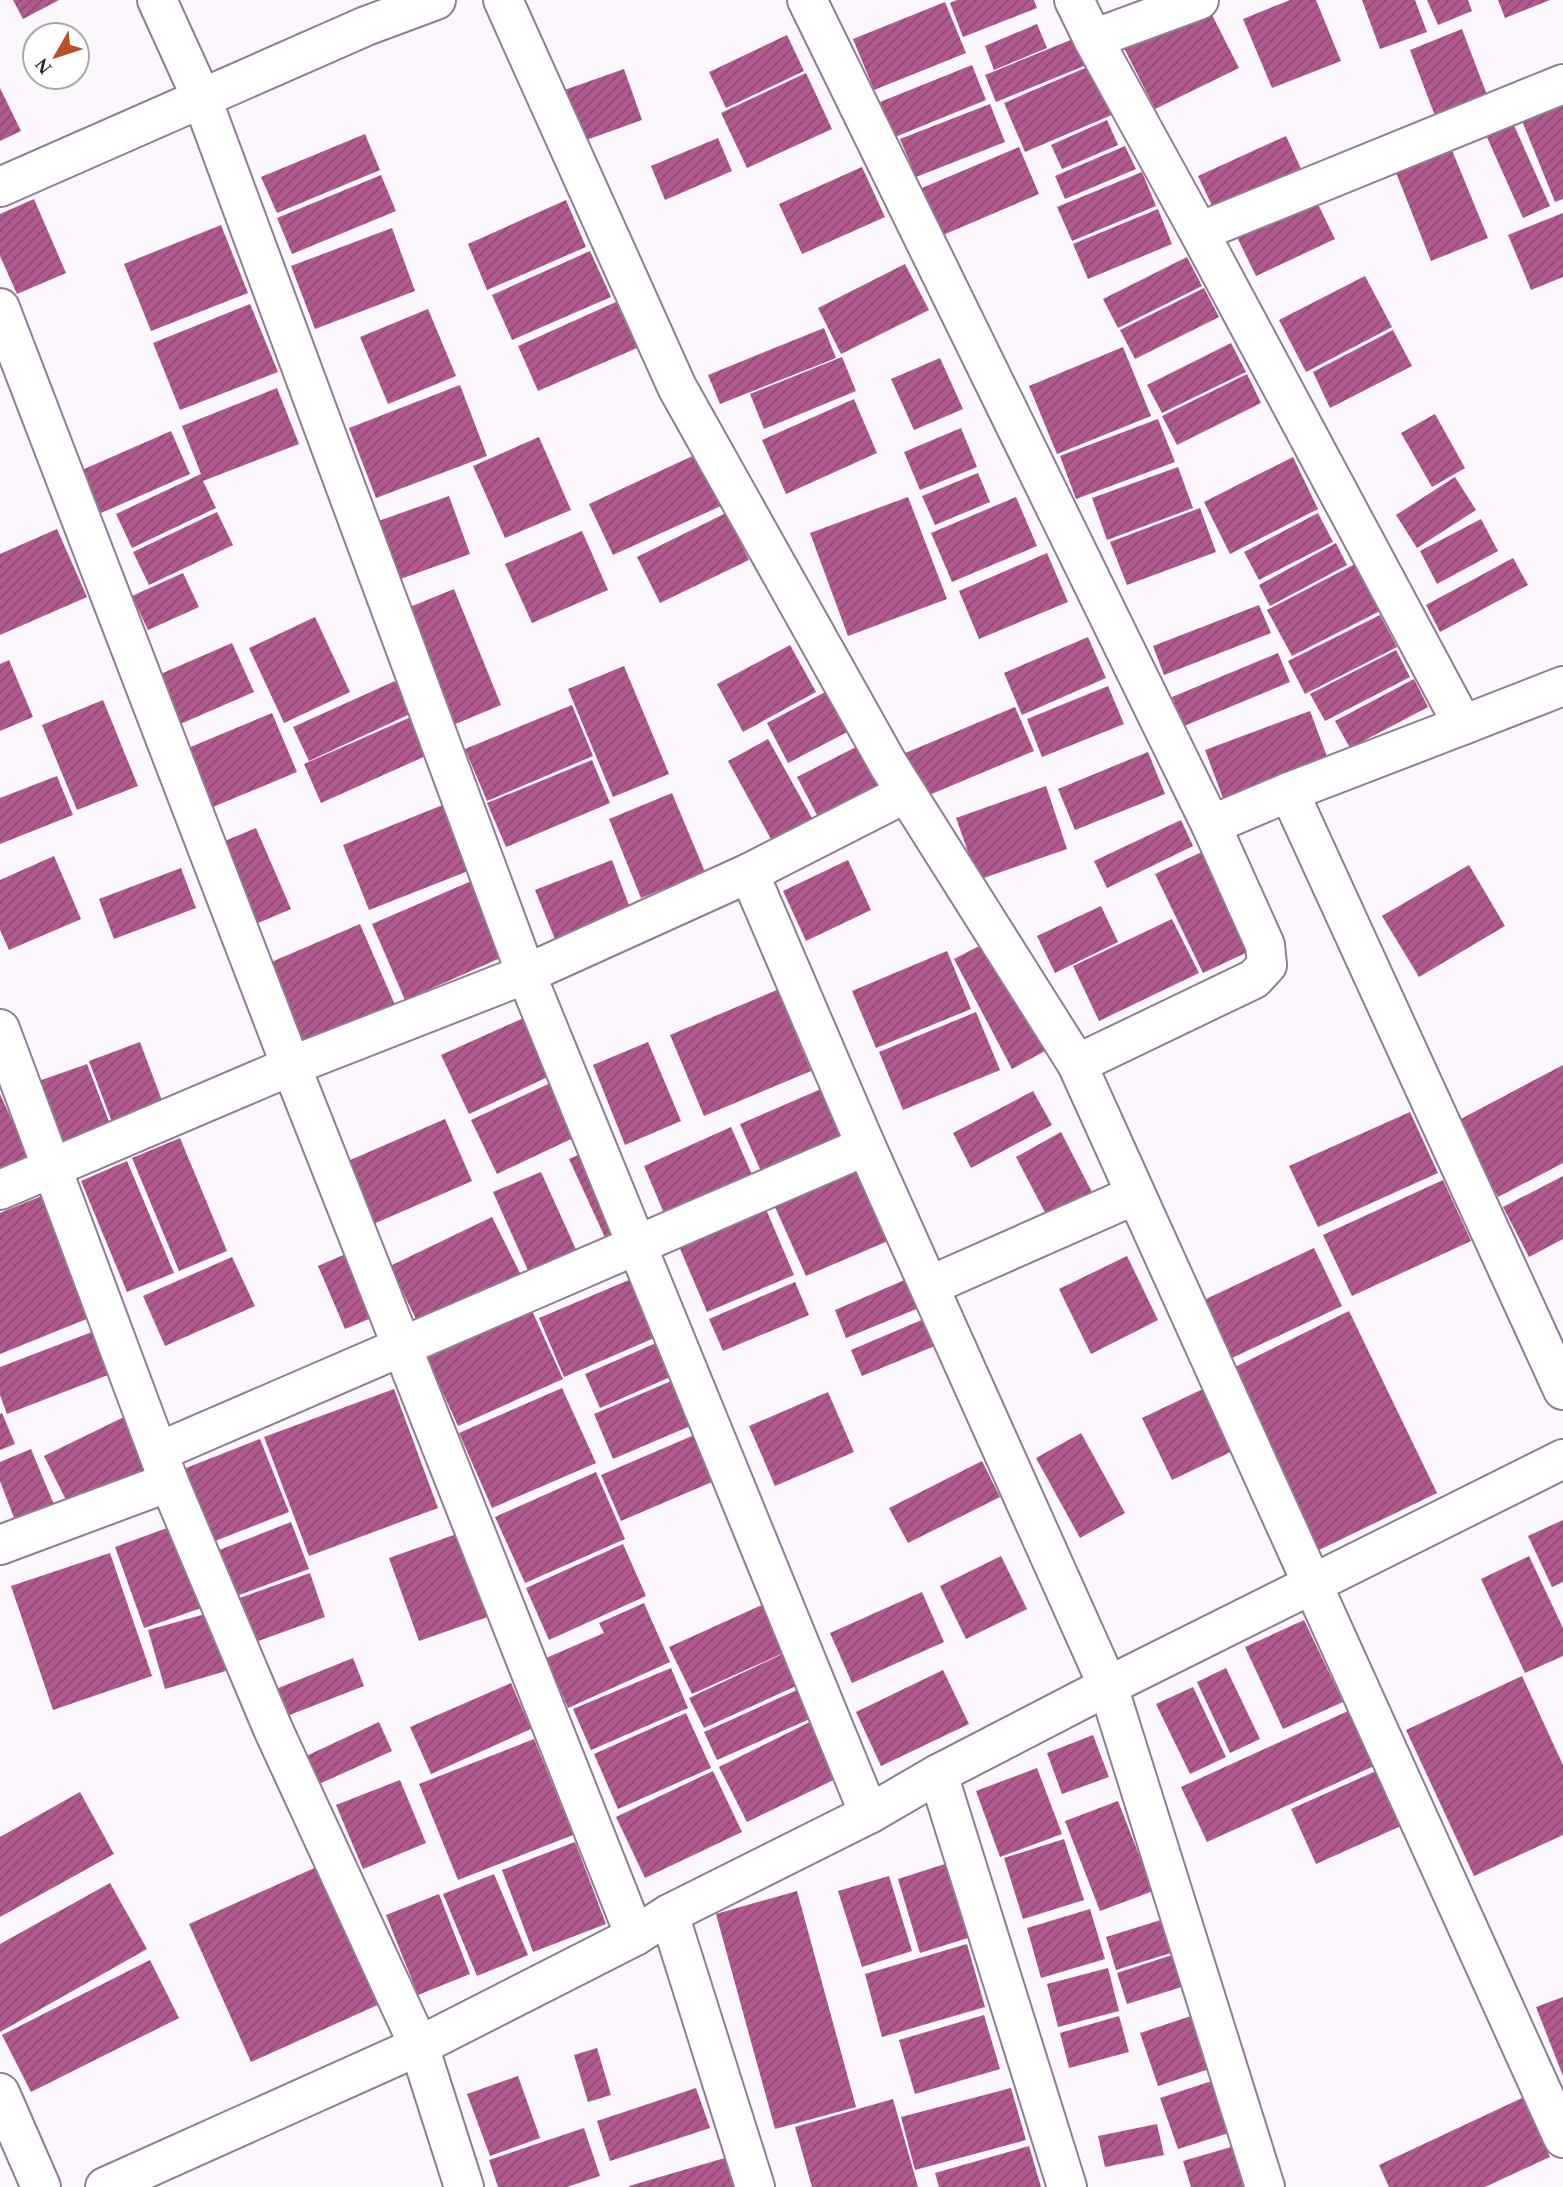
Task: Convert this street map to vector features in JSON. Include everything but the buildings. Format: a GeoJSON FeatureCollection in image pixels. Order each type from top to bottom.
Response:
{"type":"FeatureCollection","features":[{"type":"Feature","properties":{"kind":"street"},"geometry":{"type":"LineString","coordinates":[[157,0],[202,99],[526,974],[869,1814]]}},
{"type":"Feature","properties":{"kind":"street"},"geometry":{"type":"LineString","coordinates":[[0,187],[202,99],[359,13],[436,0]]}},
{"type":"Feature","properties":{"kind":"street"},"geometry":{"type":"LineString","coordinates":[[503,0],[677,387],[906,793],[1077,1064],[1563,2138]]}},
{"type":"Feature","properties":{"kind":"street"},"geometry":{"type":"LineString","coordinates":[[807,0],[1211,825],[1265,944],[1267,965],[1254,979],[1077,1064]]}},
{"type":"Feature","properties":{"kind":"street"},"geometry":{"type":"LineString","coordinates":[[1074,0],[1463,725]]}},
{"type":"Feature","properties":{"kind":"street"},"geometry":{"type":"LineString","coordinates":[[1093,38],[1199,0]]}},
{"type":"Feature","properties":{"kind":"street"},"geometry":{"type":"LineString","coordinates":[[1199,232],[1563,84]]}},
{"type":"Feature","properties":{"kind":"street"},"geometry":{"type":"LineString","coordinates":[[0,308],[291,1066],[635,1936]]}},
{"type":"Feature","properties":{"kind":"street"},"geometry":{"type":"LineString","coordinates":[[1211,825],[1563,686]]}},
{"type":"Feature","properties":{"kind":"street"},"geometry":{"type":"LineString","coordinates":[[1289,792],[1563,1390]]}},
{"type":"Feature","properties":{"kind":"street"},"geometry":{"type":"LineString","coordinates":[[0,1191],[291,1066],[526,974],[749,873],[906,793]]}},
{"type":"Feature","properties":{"kind":"street"},"geometry":{"type":"LineString","coordinates":[[749,873],[866,1146],[1108,1686],[1265,2187]]}},
{"type":"Feature","properties":{"kind":"street"},"geometry":{"type":"LineString","coordinates":[[0,1030],[164,1467],[273,1729],[419,2046],[464,2187]]}},
{"type":"Feature","properties":{"kind":"street"},"geometry":{"type":"LineString","coordinates":[[0,1545],[403,1348],[866,1146]]}},
{"type":"Feature","properties":{"kind":"street"},"geometry":{"type":"LineString","coordinates":[[929,1286],[1135,1195]]}},
{"type":"Feature","properties":{"kind":"street"},"geometry":{"type":"LineString","coordinates":[[105,2187],[419,2046],[635,1936],[669,1914],[869,1814],[938,1774],[1108,1686],[1563,1459]]}},
{"type":"Feature","properties":{"kind":"street"},"geometry":{"type":"LineString","coordinates":[[938,1774],[1067,2187]]}},
{"type":"Feature","properties":{"kind":"street"},"geometry":{"type":"LineString","coordinates":[[669,1914],[755,2187]]}},
{"type":"Feature","properties":{"kind":"street"},"geometry":{"type":"LineString","coordinates":[[0,2093],[41,2187]]}}]}
